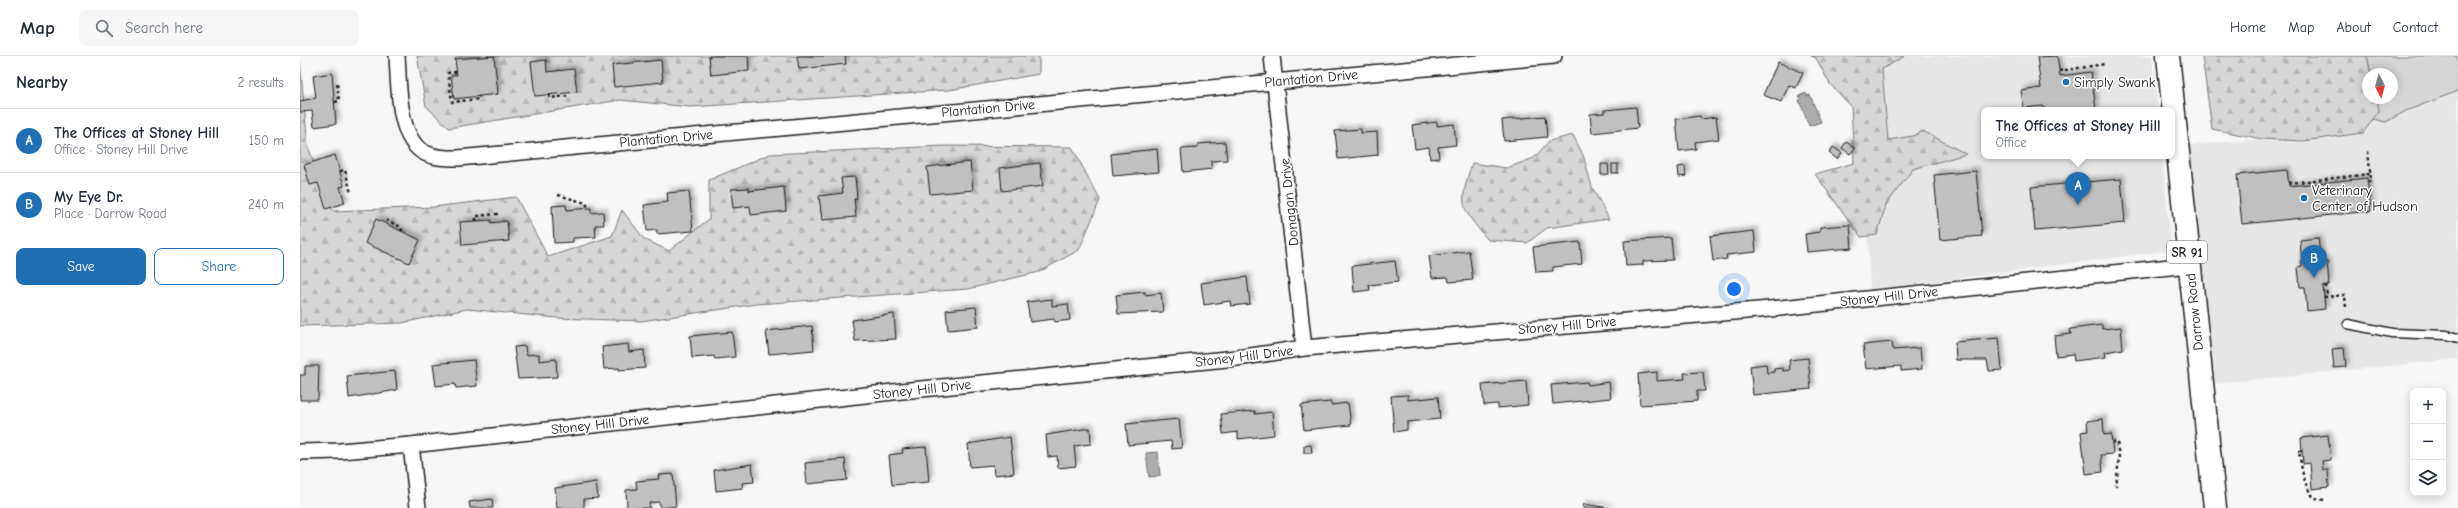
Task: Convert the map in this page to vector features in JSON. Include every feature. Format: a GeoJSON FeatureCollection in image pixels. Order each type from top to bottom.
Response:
{"type":"FeatureCollection","features":[{"type":"Feature","properties":{"kind":"main road","name":"Darrow Road"},"geometry":{"type":"LineString","coordinates":[[2168,56],[2173,107]]}},
{"type":"Feature","properties":{"kind":"main road","name":"Darrow Road"},"geometry":{"type":"LineString","coordinates":[[2175,126],[2215,508]]}},
{"type":"Feature","properties":{"kind":"street","name":"Plantation Drive"},"geometry":{"type":"LineString","coordinates":[[397,56],[406,132],[423,152],[437,158],[458,158],[1554,56]]}},
{"type":"Feature","properties":{"kind":"street","name":"Donagan Drive"},"geometry":{"type":"LineString","coordinates":[[1272,56],[1276,81],[1304,348]]}},
{"type":"Feature","properties":{"kind":"street","name":"Stoney Hill Drive"},"geometry":{"type":"LineString","coordinates":[[300,452],[340,451],[411,445],[960,385],[1237,358],[1304,348],[1770,309],[2189,265]]}},
{"type":"Feature","properties":{"kind":"street"},"geometry":{"type":"LineString","coordinates":[[411,445],[418,508]]}},
{"type":"Feature","properties":{"kind":"lane"},"geometry":{"type":"LineString","coordinates":[[2348,324],[2392,333],[2447,335],[2458,338]]}},
{"type":"Feature","properties":{"kind":"path"},"geometry":{"type":"LineString","coordinates":[[2059,71],[2105,64]]}},
{"type":"Feature","properties":{"kind":"path"},"geometry":{"type":"LineString","coordinates":[[456,72],[448,73],[452,102],[479,99],[479,96]]}},
{"type":"Feature","properties":{"kind":"path"},"geometry":{"type":"LineString","coordinates":[[335,102],[339,102],[337,83]]}},
{"type":"Feature","properties":{"kind":"path"},"geometry":{"type":"LineString","coordinates":[[549,95],[550,98],[567,96]]}},
{"type":"Feature","properties":{"kind":"path"},"geometry":{"type":"LineString","coordinates":[[2368,151],[2371,181],[2368,182]]}},
{"type":"Feature","properties":{"kind":"path"},"geometry":{"type":"LineString","coordinates":[[340,171],[345,170],[351,193]]}},
{"type":"Feature","properties":{"kind":"path"},"geometry":{"type":"LineString","coordinates":[[2289,183],[2370,174]]}},
{"type":"Feature","properties":{"kind":"path"},"geometry":{"type":"LineString","coordinates":[[558,195],[586,203],[588,208]]}},
{"type":"Feature","properties":{"kind":"path"},"geometry":{"type":"LineString","coordinates":[[476,221],[476,216],[498,214]]}},
{"type":"Feature","properties":{"kind":"path"},"geometry":{"type":"LineString","coordinates":[[386,220],[400,227],[402,232]]}},
{"type":"Feature","properties":{"kind":"path"},"geometry":{"type":"LineString","coordinates":[[2326,285],[2326,297],[2345,295],[2346,308]]}},
{"type":"Feature","properties":{"kind":"path"},"geometry":{"type":"LineString","coordinates":[[2112,442],[2117,442],[2119,458],[2116,486]]}},
{"type":"Feature","properties":{"kind":"path"},"geometry":{"type":"LineString","coordinates":[[2302,451],[2300,451],[2301,464],[2308,489],[2315,498],[2324,500]]}},
{"type":"Feature","properties":{"kind":"shaded area"},"geometry":{"type":"Polygon","coordinates":[[[1860,56],[2152,56],[2158,107],[1981,107],[1981,159],[2162,159],[2171,250],[1870,290],[1860,56]]]}},
{"type":"Feature","properties":{"kind":"shaded area"},"geometry":{"type":"Polygon","coordinates":[[[2458,91],[2458,359],[2209,384],[2182,146],[2262,139],[2303,141],[2363,133],[2373,119],[2386,121],[2406,111],[2458,91]]]}},
{"type":"Feature","properties":{"kind":"shaded area"},"geometry":{"type":"Polygon","coordinates":[[[1806,93],[1807,96],[1810,95],[1821,122],[1809,126],[1799,100],[1801,99],[1799,96],[1806,93]]]}},
{"type":"Feature","properties":{"kind":"shaded area"},"geometry":{"type":"Polygon","coordinates":[[[1158,452],[1160,476],[1149,477],[1146,453],[1158,452]]]}},
{"type":"Feature","properties":{"kind":"green space"},"geometry":{"type":"Polygon","coordinates":[[[417,56],[1039,56],[1039,74],[949,90],[690,107],[620,100],[449,128],[426,106],[417,56]]]}},
{"type":"Feature","properties":{"kind":"green space"},"geometry":{"type":"Polygon","coordinates":[[[1811,56],[1905,56],[1882,69],[1888,140],[1913,136],[1923,131],[1966,154],[1913,169],[1886,205],[1877,235],[1861,237],[1815,174],[1854,163],[1851,106],[1830,84],[1816,58],[1811,56]]]}},
{"type":"Feature","properties":{"kind":"green space"},"geometry":{"type":"Polygon","coordinates":[[[2202,56],[2367,56],[2370,68],[2362,68],[2362,104],[2378,104],[2379,111],[2363,133],[2303,141],[2262,139],[2212,129],[2202,56]]]}},
{"type":"Feature","properties":{"kind":"green space"},"geometry":{"type":"Polygon","coordinates":[[[2367,56],[2458,56],[2458,91],[2406,111],[2386,122],[2373,119],[2379,110],[2378,104],[2398,104],[2398,68],[2370,68],[2367,56]]]}},
{"type":"Feature","properties":{"kind":"green space"},"geometry":{"type":"Polygon","coordinates":[[[300,62],[308,147],[333,211],[433,207],[516,197],[548,257],[612,236],[622,210],[644,239],[669,251],[709,219],[709,180],[770,154],[944,146],[1072,147],[1100,200],[1079,250],[1039,272],[968,289],[757,304],[641,321],[557,318],[467,309],[402,323],[300,326],[300,62]]]}},
{"type":"Feature","properties":{"kind":"green space"},"geometry":{"type":"Polygon","coordinates":[[[1573,135],[1583,155],[1592,187],[1609,219],[1547,228],[1527,243],[1488,240],[1471,220],[1464,204],[1465,188],[1472,163],[1507,168],[1534,158],[1549,141],[1573,135]]]}},
{"type":"Feature","properties":{"kind":"building"},"geometry":{"type":"Polygon","coordinates":[[[494,56],[498,94],[454,99],[451,75],[457,75],[455,59],[494,56]]]}},
{"type":"Feature","properties":{"kind":"building"},"geometry":{"type":"Polygon","coordinates":[[[709,56],[748,56],[749,71],[711,75],[709,56]]]}},
{"type":"Feature","properties":{"kind":"building"},"geometry":{"type":"Polygon","coordinates":[[[797,56],[845,56],[846,64],[799,69],[797,56]]]}},
{"type":"Feature","properties":{"kind":"building","name":"Simply Swank"},"geometry":{"type":"Polygon","coordinates":[[[2057,56],[2060,76],[2091,72],[2096,107],[2024,107],[2021,91],[2041,88],[2037,57],[2057,56]]]}},
{"type":"Feature","properties":{"kind":"building"},"geometry":{"type":"Polygon","coordinates":[[[546,60],[547,72],[574,69],[577,92],[535,96],[531,62],[546,60]]]}},
{"type":"Feature","properties":{"kind":"building"},"geometry":{"type":"Polygon","coordinates":[[[661,60],[663,82],[614,87],[612,65],[661,60]]]}},
{"type":"Feature","properties":{"kind":"building"},"geometry":{"type":"Polygon","coordinates":[[[1778,62],[1803,73],[1796,88],[1789,85],[1781,102],[1763,95],[1778,62]]]}},
{"type":"Feature","properties":{"kind":"building"},"geometry":{"type":"Polygon","coordinates":[[[332,73],[336,124],[314,127],[312,111],[300,112],[300,101],[316,98],[313,76],[332,73]]]}},
{"type":"Feature","properties":{"kind":"building"},"geometry":{"type":"Polygon","coordinates":[[[1636,107],[1638,128],[1592,133],[1590,114],[1604,113],[1604,110],[1636,107]]]}},
{"type":"Feature","properties":{"kind":"building"},"geometry":{"type":"Polygon","coordinates":[[[1545,116],[1547,137],[1504,141],[1502,120],[1545,116]]]}},
{"type":"Feature","properties":{"kind":"building"},"geometry":{"type":"Polygon","coordinates":[[[1700,116],[1701,119],[1716,117],[1719,139],[1695,142],[1696,149],[1679,151],[1676,119],[1700,116]]]}},
{"type":"Feature","properties":{"kind":"building"},"geometry":{"type":"Polygon","coordinates":[[[1437,122],[1437,126],[1454,124],[1456,145],[1438,147],[1439,158],[1430,159],[1429,147],[1415,149],[1412,125],[1437,122]]]}},
{"type":"Feature","properties":{"kind":"building"},"geometry":{"type":"Polygon","coordinates":[[[1361,129],[1361,133],[1377,132],[1378,155],[1338,159],[1335,131],[1361,129]]]}},
{"type":"Feature","properties":{"kind":"building"},"geometry":{"type":"Polygon","coordinates":[[[1225,142],[1227,160],[1211,161],[1212,169],[1183,172],[1181,149],[1198,148],[1198,144],[1225,142]]]}},
{"type":"Feature","properties":{"kind":"building"},"geometry":{"type":"Polygon","coordinates":[[[1846,142],[1855,148],[1850,154],[1842,148],[1846,142]]]}},
{"type":"Feature","properties":{"kind":"building"},"geometry":{"type":"Polygon","coordinates":[[[1833,147],[1842,153],[1837,159],[1829,153],[1833,147]]]}},
{"type":"Feature","properties":{"kind":"building"},"geometry":{"type":"Polygon","coordinates":[[[1157,149],[1159,172],[1113,176],[1111,154],[1157,149]]]}},
{"type":"Feature","properties":{"kind":"building"},"geometry":{"type":"Polygon","coordinates":[[[335,155],[344,186],[340,187],[345,203],[326,209],[318,183],[310,185],[304,165],[335,155]]]}},
{"type":"Feature","properties":{"kind":"building"},"geometry":{"type":"Polygon","coordinates":[[[970,162],[973,190],[930,194],[927,167],[970,162]]]}},
{"type":"Feature","properties":{"kind":"building"},"geometry":{"type":"Polygon","coordinates":[[[1040,163],[1043,186],[1002,191],[1000,168],[1040,163]]]}},
{"type":"Feature","properties":{"kind":"building"},"geometry":{"type":"Polygon","coordinates":[[[1601,164],[1608,164],[1609,174],[1601,175],[1601,164]]]}},
{"type":"Feature","properties":{"kind":"building"},"geometry":{"type":"Polygon","coordinates":[[[1612,164],[1618,164],[1618,173],[1612,173],[1612,164]]]}},
{"type":"Feature","properties":{"kind":"building"},"geometry":{"type":"Polygon","coordinates":[[[1685,166],[1686,176],[1679,177],[1678,167],[1685,166]]]}},
{"type":"Feature","properties":{"kind":"building","name":"Veterinary Center of Hudson"},"geometry":{"type":"Polygon","coordinates":[[[2287,170],[2289,186],[2367,178],[2371,211],[2242,224],[2237,175],[2287,170]]]}},
{"type":"Feature","properties":{"kind":"building"},"geometry":{"type":"Polygon","coordinates":[[[1976,171],[1982,236],[1940,240],[1934,175],[1976,171]]]}},
{"type":"Feature","properties":{"kind":"building"},"geometry":{"type":"Polygon","coordinates":[[[855,177],[857,199],[854,199],[856,217],[822,220],[819,196],[843,193],[841,178],[855,177]]]}},
{"type":"Feature","properties":{"kind":"building"},"geometry":{"type":"Polygon","coordinates":[[[2121,179],[2125,223],[2035,231],[2031,187],[2121,179]]]}},
{"type":"Feature","properties":{"kind":"building"},"geometry":{"type":"Polygon","coordinates":[[[784,187],[786,211],[751,215],[750,206],[733,208],[731,189],[749,188],[749,191],[784,187]]]}},
{"type":"Feature","properties":{"kind":"building"},"geometry":{"type":"Polygon","coordinates":[[[689,191],[693,231],[657,234],[657,230],[647,231],[644,205],[668,202],[667,193],[689,191]]]}},
{"type":"Feature","properties":{"kind":"building"},"geometry":{"type":"Polygon","coordinates":[[[566,205],[567,210],[591,208],[591,213],[603,212],[604,225],[595,225],[596,237],[573,238],[573,242],[554,243],[552,206],[566,205]]]}},
{"type":"Feature","properties":{"kind":"building"},"geometry":{"type":"Polygon","coordinates":[[[376,219],[420,240],[409,263],[365,243],[376,219]]]}},
{"type":"Feature","properties":{"kind":"building"},"geometry":{"type":"Polygon","coordinates":[[[491,220],[491,223],[507,221],[509,241],[462,245],[460,222],[491,220]]]}},
{"type":"Feature","properties":{"kind":"building"},"geometry":{"type":"Polygon","coordinates":[[[1850,225],[1852,248],[1807,252],[1805,234],[1820,232],[1820,227],[1850,225]]]}},
{"type":"Feature","properties":{"kind":"building"},"geometry":{"type":"Polygon","coordinates":[[[1754,231],[1756,252],[1726,255],[1727,259],[1713,261],[1710,236],[1754,231]]]}},
{"type":"Feature","properties":{"kind":"building"},"geometry":{"type":"Polygon","coordinates":[[[1671,238],[1673,260],[1643,261],[1643,265],[1626,266],[1624,241],[1671,238]]]}},
{"type":"Feature","properties":{"kind":"building"},"geometry":{"type":"Polygon","coordinates":[[[2318,238],[2321,263],[2327,262],[2329,285],[2323,286],[2325,309],[2307,311],[2305,287],[2300,287],[2298,267],[2302,266],[2300,240],[2318,238]]]}},
{"type":"Feature","properties":{"kind":"building"},"geometry":{"type":"Polygon","coordinates":[[[1580,242],[1582,264],[1553,267],[1553,271],[1536,272],[1533,247],[1580,242]]]}},
{"type":"Feature","properties":{"kind":"building"},"geometry":{"type":"Polygon","coordinates":[[[1469,251],[1473,280],[1449,282],[1448,277],[1432,278],[1429,256],[1469,251]]]}},
{"type":"Feature","properties":{"kind":"building"},"geometry":{"type":"Polygon","coordinates":[[[1395,261],[1398,282],[1369,285],[1370,290],[1354,292],[1352,266],[1395,261]]]}},
{"type":"Feature","properties":{"kind":"building"},"geometry":{"type":"Polygon","coordinates":[[[1247,277],[1250,304],[1231,306],[1230,301],[1204,305],[1201,283],[1247,277]]]}},
{"type":"Feature","properties":{"kind":"building"},"geometry":{"type":"Polygon","coordinates":[[[1145,292],[1145,295],[1161,293],[1163,312],[1118,314],[1116,295],[1145,292]]]}},
{"type":"Feature","properties":{"kind":"building"},"geometry":{"type":"Polygon","coordinates":[[[1052,299],[1052,306],[1068,304],[1070,320],[1055,322],[1054,319],[1030,322],[1027,302],[1052,299]]]}},
{"type":"Feature","properties":{"kind":"building"},"geometry":{"type":"Polygon","coordinates":[[[976,307],[978,327],[948,330],[946,310],[976,307]]]}},
{"type":"Feature","properties":{"kind":"building"},"geometry":{"type":"Polygon","coordinates":[[[894,314],[896,339],[855,341],[852,320],[894,314]]]}},
{"type":"Feature","properties":{"kind":"building"},"geometry":{"type":"Polygon","coordinates":[[[2102,325],[2102,329],[2121,327],[2123,349],[2105,352],[2106,357],[2074,361],[2073,354],[2056,356],[2054,336],[2071,334],[2070,329],[2102,325]]]}},
{"type":"Feature","properties":{"kind":"building"},"geometry":{"type":"Polygon","coordinates":[[[812,326],[814,350],[769,354],[766,331],[812,326]]]}},
{"type":"Feature","properties":{"kind":"building"},"geometry":{"type":"Polygon","coordinates":[[[732,332],[735,357],[715,359],[714,356],[692,358],[690,336],[732,332]]]}},
{"type":"Feature","properties":{"kind":"building"},"geometry":{"type":"Polygon","coordinates":[[[1999,338],[2002,370],[1989,371],[1987,360],[1956,360],[1955,342],[1999,338]]]}},
{"type":"Feature","properties":{"kind":"building"},"geometry":{"type":"Polygon","coordinates":[[[1892,342],[1893,350],[1920,348],[1922,369],[1901,371],[1901,366],[1866,369],[1863,345],[1892,342]]]}},
{"type":"Feature","properties":{"kind":"building"},"geometry":{"type":"Polygon","coordinates":[[[628,344],[629,352],[644,350],[645,368],[619,370],[619,368],[604,369],[602,347],[628,344]]]}},
{"type":"Feature","properties":{"kind":"building"},"geometry":{"type":"Polygon","coordinates":[[[525,346],[526,355],[539,354],[539,361],[556,359],[557,377],[518,379],[514,347],[525,346]]]}},
{"type":"Feature","properties":{"kind":"building"},"geometry":{"type":"Polygon","coordinates":[[[2344,348],[2346,367],[2334,368],[2332,349],[2344,348]]]}},
{"type":"Feature","properties":{"kind":"building"},"geometry":{"type":"Polygon","coordinates":[[[1808,358],[1811,389],[1753,395],[1750,366],[1766,364],[1767,373],[1774,372],[1774,369],[1783,368],[1783,371],[1790,370],[1789,360],[1808,358]]]}},
{"type":"Feature","properties":{"kind":"building"},"geometry":{"type":"Polygon","coordinates":[[[474,360],[477,386],[456,388],[455,384],[436,386],[433,364],[474,360]]]}},
{"type":"Feature","properties":{"kind":"building"},"geometry":{"type":"Polygon","coordinates":[[[305,366],[319,366],[318,400],[300,400],[300,375],[305,375],[305,366]]]}},
{"type":"Feature","properties":{"kind":"building"},"geometry":{"type":"Polygon","coordinates":[[[395,371],[397,390],[349,398],[347,376],[395,371]]]}},
{"type":"Feature","properties":{"kind":"building"},"geometry":{"type":"Polygon","coordinates":[[[1657,372],[1657,381],[1685,379],[1684,373],[1703,372],[1705,391],[1697,391],[1697,401],[1640,405],[1638,374],[1657,372]]]}},
{"type":"Feature","properties":{"kind":"building"},"geometry":{"type":"Polygon","coordinates":[[[1526,381],[1528,405],[1498,408],[1498,404],[1484,405],[1482,385],[1526,381]]]}},
{"type":"Feature","properties":{"kind":"building"},"geometry":{"type":"Polygon","coordinates":[[[1587,382],[1588,385],[1609,382],[1611,398],[1553,404],[1551,385],[1587,382]]]}},
{"type":"Feature","properties":{"kind":"building"},"geometry":{"type":"Polygon","coordinates":[[[1408,395],[1408,400],[1438,397],[1440,419],[1407,422],[1407,430],[1394,432],[1391,396],[1408,395]]]}},
{"type":"Feature","properties":{"kind":"building"},"geometry":{"type":"Polygon","coordinates":[[[1331,402],[1331,405],[1348,403],[1351,425],[1304,430],[1301,405],[1331,402]]]}},
{"type":"Feature","properties":{"kind":"building"},"geometry":{"type":"Polygon","coordinates":[[[1255,411],[1255,414],[1272,412],[1274,435],[1238,439],[1238,432],[1223,434],[1221,414],[1255,411]]]}},
{"type":"Feature","properties":{"kind":"building"},"geometry":{"type":"Polygon","coordinates":[[[1179,419],[1182,448],[1172,449],[1171,441],[1128,445],[1126,424],[1179,419]]]}},
{"type":"Feature","properties":{"kind":"building"},"geometry":{"type":"Polygon","coordinates":[[[2103,419],[2104,435],[2111,434],[2113,454],[2101,455],[2103,472],[2086,474],[2081,432],[2088,431],[2087,421],[2103,419]]]}},
{"type":"Feature","properties":{"kind":"building"},"geometry":{"type":"Polygon","coordinates":[[[1090,428],[1091,444],[1074,446],[1076,466],[1058,468],[1057,456],[1048,457],[1046,435],[1090,428]]]}},
{"type":"Feature","properties":{"kind":"building"},"geometry":{"type":"Polygon","coordinates":[[[2328,435],[2331,460],[2322,461],[2323,470],[2328,470],[2329,487],[2312,489],[2310,463],[2303,464],[2301,438],[2328,435]]]}},
{"type":"Feature","properties":{"kind":"building"},"geometry":{"type":"Polygon","coordinates":[[[1010,437],[1014,473],[994,475],[993,465],[970,467],[968,444],[1010,437]]]}},
{"type":"Feature","properties":{"kind":"building"},"geometry":{"type":"Polygon","coordinates":[[[1311,445],[1312,453],[1304,453],[1304,446],[1311,445]]]}},
{"type":"Feature","properties":{"kind":"building"},"geometry":{"type":"Polygon","coordinates":[[[926,447],[929,482],[892,485],[889,455],[903,453],[902,449],[926,447]]]}},
{"type":"Feature","properties":{"kind":"building"},"geometry":{"type":"Polygon","coordinates":[[[845,459],[847,480],[807,484],[805,463],[845,459]]]}},
{"type":"Feature","properties":{"kind":"building"},"geometry":{"type":"Polygon","coordinates":[[[752,464],[754,482],[742,483],[743,488],[716,491],[714,470],[752,464]]]}},
{"type":"Feature","properties":{"kind":"building"},"geometry":{"type":"Polygon","coordinates":[[[673,474],[676,506],[660,508],[659,502],[649,503],[650,508],[627,508],[626,490],[637,489],[636,481],[659,479],[658,475],[673,474]]]}},
{"type":"Feature","properties":{"kind":"building"},"geometry":{"type":"Polygon","coordinates":[[[596,482],[598,498],[584,499],[584,508],[557,508],[555,488],[596,482]]]}},
{"type":"Feature","properties":{"kind":"building"},"geometry":{"type":"Polygon","coordinates":[[[492,499],[493,508],[470,508],[469,502],[492,499]]]}},
{"type":"Feature","properties":{"kind":"building"},"geometry":{"type":"Polygon","coordinates":[[[1584,504],[1610,508],[1583,508],[1584,504]]]}},
{"type":"Feature","properties":{"kind":"place","name":"Simply Swank"},"geometry":{"type":"Point","coordinates":[2066,82]}},
{"type":"Feature","properties":{"kind":"place","name":"Veterinary Center of Hudson"},"geometry":{"type":"Point","coordinates":[2304,198]}},
{"type":"Feature","properties":{"kind":"place","name":"The Offices at Stoney Hill"},"geometry":{"type":"Point","coordinates":[2078,205]}},
{"type":"Feature","properties":{"kind":"place","name":"My Eye Dr."},"geometry":{"type":"Point","coordinates":[2314,278]}}]}
